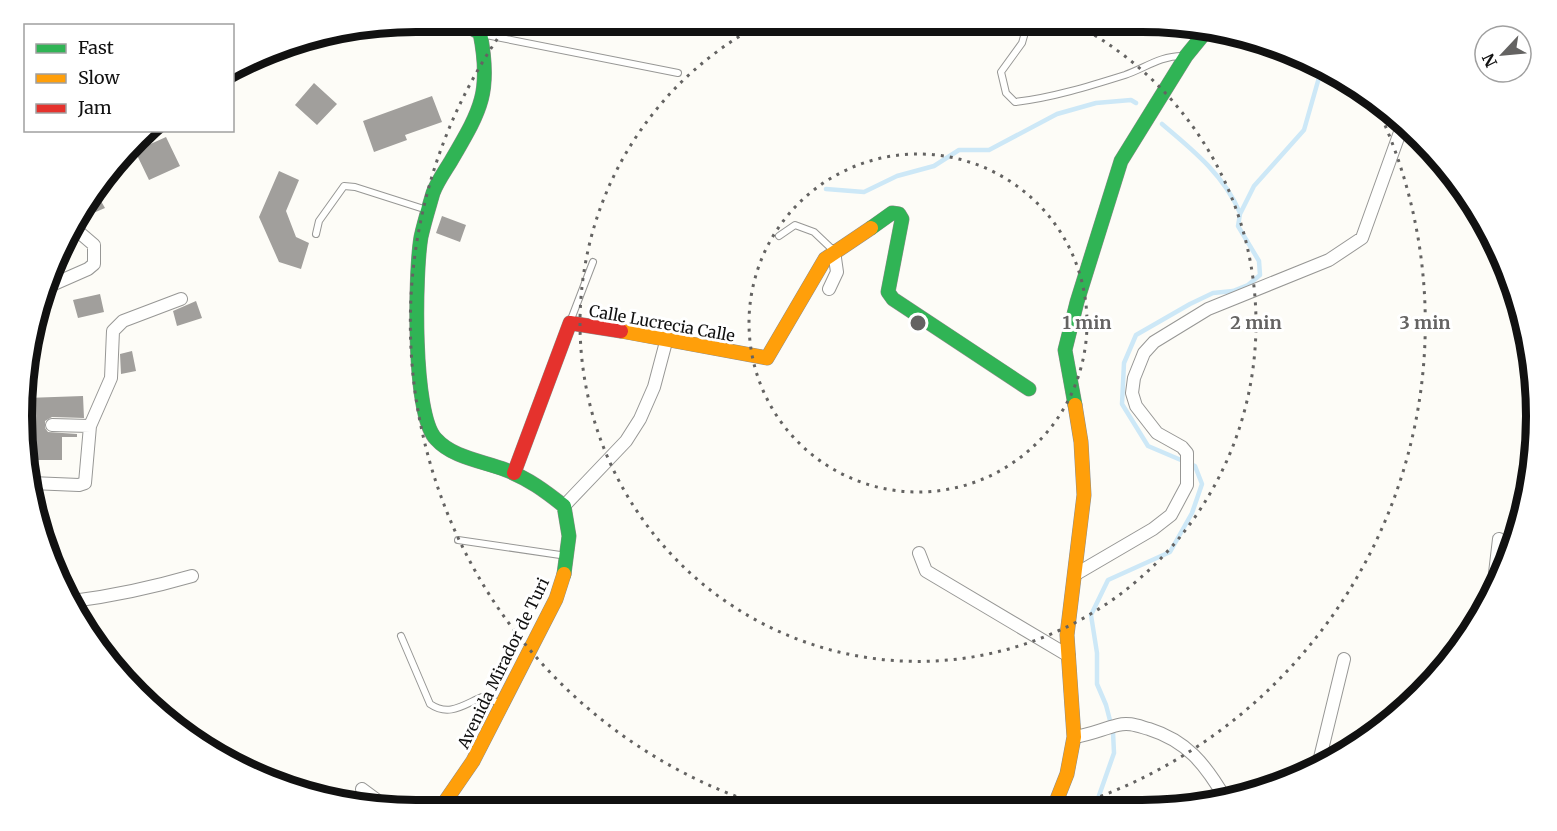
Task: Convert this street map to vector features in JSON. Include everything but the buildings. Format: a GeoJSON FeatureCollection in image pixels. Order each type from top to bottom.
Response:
{"type":"FeatureCollection","features":[{"type":"Feature","properties":{"kind":"street"},"geometry":{"type":"LineString","coordinates":[[480,33],[486,62],[484,96],[479,112],[434,190],[421,239],[417,342],[420,393],[426,425],[436,440],[462,456],[514,473],[535,483],[564,506],[626,441],[640,419],[654,387],[667,338]]}},
{"type":"Feature","properties":{"kind":"street"},"geometry":{"type":"LineString","coordinates":[[1057,800],[1067,774],[1074,737],[1067,635],[1084,495],[1081,442],[1065,350],[1077,302],[1121,161],[1186,56],[1201,37]]}},
{"type":"Feature","properties":{"kind":"street"},"geometry":{"type":"LineString","coordinates":[[1076,574],[1153,529],[1172,515],[1183,497],[1187,482],[1188,461],[1182,447],[1157,433],[1136,406],[1132,393],[1134,378],[1144,353],[1154,342],[1208,309],[1329,260],[1362,238],[1400,132]]}},
{"type":"Feature","properties":{"kind":"street"},"geometry":{"type":"LineString","coordinates":[[829,289],[837,272],[834,250],[892,213],[899,214],[902,219],[901,229],[888,292],[893,299],[1029,389]]}},
{"type":"Feature","properties":{"kind":"street"},"geometry":{"type":"LineString","coordinates":[[55,283],[94,264],[94,245],[78,232]]}},
{"type":"Feature","properties":{"kind":"street","name":"Calle Lucrecia Calle"},"geometry":{"type":"LineString","coordinates":[[514,473],[570,323],[667,338],[764,359],[770,354],[825,259],[834,250]]}},
{"type":"Feature","properties":{"kind":"street"},"geometry":{"type":"LineString","coordinates":[[38,483],[79,485],[85,483],[90,426],[111,378],[113,331],[123,321],[181,298]]}},
{"type":"Feature","properties":{"kind":"street"},"geometry":{"type":"LineString","coordinates":[[52,424],[90,426]]}},
{"type":"Feature","properties":{"kind":"street","name":"Avenida Mirador de Turi"},"geometry":{"type":"LineString","coordinates":[[446,800],[473,761],[556,599],[567,556],[567,517],[564,506]]}},
{"type":"Feature","properties":{"kind":"street"},"geometry":{"type":"LineString","coordinates":[[1496,563],[1498,539]]}},
{"type":"Feature","properties":{"kind":"street"},"geometry":{"type":"LineString","coordinates":[[919,553],[926,571],[1069,656]]}},
{"type":"Feature","properties":{"kind":"street"},"geometry":{"type":"LineString","coordinates":[[79,600],[125,593],[144,586],[192,576]]}},
{"type":"Feature","properties":{"kind":"street"},"geometry":{"type":"LineString","coordinates":[[1321,755],[1344,659]]}},
{"type":"Feature","properties":{"kind":"street"},"geometry":{"type":"LineString","coordinates":[[1074,737],[1100,732],[1118,725],[1135,724],[1169,734],[1190,749],[1220,791]]}},
{"type":"Feature","properties":{"kind":"street"},"geometry":{"type":"LineString","coordinates":[[362,789],[373,797]]}},
{"type":"Feature","properties":{"kind":"lane"},"geometry":{"type":"LineString","coordinates":[[1025,32],[1022,43],[1001,72],[1006,93],[1015,102],[1034,100],[1126,74],[1167,56],[1186,56]]}},
{"type":"Feature","properties":{"kind":"lane"},"geometry":{"type":"LineString","coordinates":[[480,33],[678,73]]}},
{"type":"Feature","properties":{"kind":"lane"},"geometry":{"type":"LineString","coordinates":[[316,234],[319,221],[344,186],[355,187],[427,211]]}},
{"type":"Feature","properties":{"kind":"lane"},"geometry":{"type":"LineString","coordinates":[[779,236],[795,225],[814,232],[834,250]]}},
{"type":"Feature","properties":{"kind":"lane"},"geometry":{"type":"LineString","coordinates":[[570,323],[593,262]]}},
{"type":"Feature","properties":{"kind":"lane"},"geometry":{"type":"LineString","coordinates":[[458,540],[567,556]]}},
{"type":"Feature","properties":{"kind":"lane"},"geometry":{"type":"LineString","coordinates":[[401,636],[430,704],[440,710],[457,710],[482,697],[501,704]]}},
{"type":"Feature","properties":{"kind":"waterway"},"geometry":{"type":"LineString","coordinates":[[1097,800],[1114,753],[1113,732],[1106,705],[1097,684],[1097,653],[1091,615],[1108,580],[1170,552],[1192,513],[1202,484],[1195,466],[1148,446],[1122,404],[1124,363],[1136,335],[1190,304],[1213,293],[1233,291],[1248,285],[1260,275],[1259,261],[1238,226],[1240,214],[1254,186],[1304,130],[1320,75]]}},
{"type":"Feature","properties":{"kind":"waterway"},"geometry":{"type":"LineString","coordinates":[[826,189],[864,192],[897,176],[934,166],[959,150],[989,150],[1057,114],[1096,103],[1131,100],[1136,103]]}},
{"type":"Feature","properties":{"kind":"waterway"},"geometry":{"type":"LineString","coordinates":[[1162,124],[1216,175],[1240,213]]}},
{"type":"Feature","properties":{"kind":"traffic: fast"},"geometry":{"type":"LineString","coordinates":[[478,32],[485,71],[481,101],[469,128],[435,189],[421,237],[417,280],[417,342],[423,402],[428,425],[436,439],[451,451],[522,477],[564,506],[569,536],[564,574]]}},
{"type":"Feature","properties":{"kind":"traffic: fast"},"geometry":{"type":"LineString","coordinates":[[1075,405],[1065,350],[1077,302],[1121,161],[1186,56],[1202,37]]}},
{"type":"Feature","properties":{"kind":"traffic: fast"},"geometry":{"type":"LineString","coordinates":[[871,228],[892,213],[899,214],[902,219],[888,292],[893,299],[1029,389]]}},
{"type":"Feature","properties":{"kind":"traffic: slow"},"geometry":{"type":"LineString","coordinates":[[621,331],[767,358],[825,259],[871,228]]}},
{"type":"Feature","properties":{"kind":"traffic: slow"},"geometry":{"type":"LineString","coordinates":[[1057,800],[1067,774],[1074,737],[1067,635],[1084,495],[1081,442],[1075,405]]}},
{"type":"Feature","properties":{"kind":"traffic: slow"},"geometry":{"type":"LineString","coordinates":[[446,800],[473,761],[556,599],[564,574]]}},
{"type":"Feature","properties":{"kind":"traffic: jam"},"geometry":{"type":"LineString","coordinates":[[514,473],[570,323],[621,331]]}}]}
